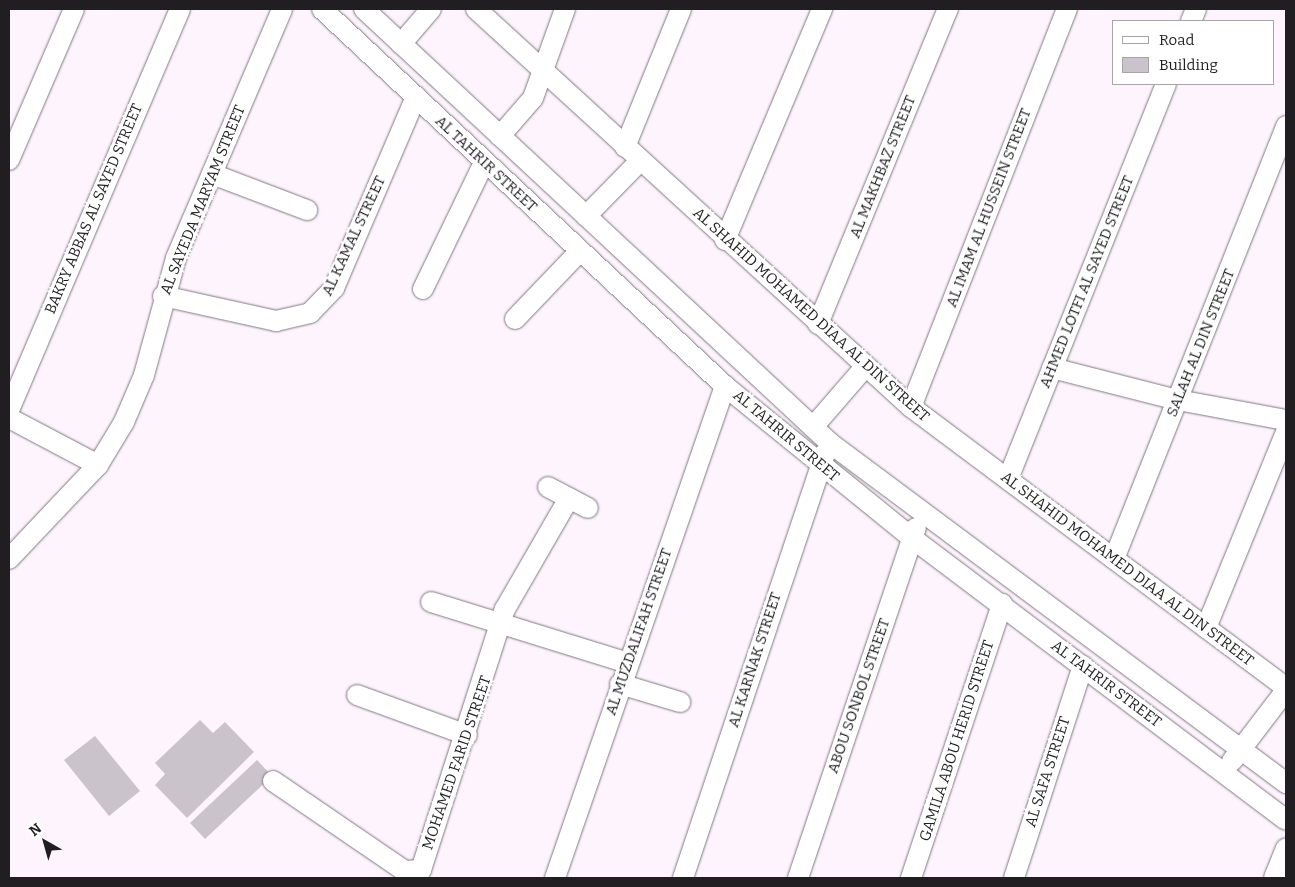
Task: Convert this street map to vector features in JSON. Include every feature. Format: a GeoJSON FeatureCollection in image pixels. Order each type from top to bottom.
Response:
{"type":"FeatureCollection","features":[{"type":"Feature","properties":{"kind":"street"},"geometry":{"type":"LineString","coordinates":[[9,160],[74,9]]}},
{"type":"Feature","properties":{"kind":"street","name":"BAKRY ABBAS AL SAYED STREET"},"geometry":{"type":"LineString","coordinates":[[9,410],[180,9]]}},
{"type":"Feature","properties":{"kind":"street","name":"AL SAYEDA MARYAM STREET"},"geometry":{"type":"LineString","coordinates":[[9,559],[98,465],[124,422],[144,375],[163,296],[282,9]]}},
{"type":"Feature","properties":{"kind":"street","name":"AL TAHRIR STREET"},"geometry":{"type":"LineString","coordinates":[[322,9],[484,163],[725,386],[819,465],[912,538],[1286,820]]}},
{"type":"Feature","properties":{"kind":"street","name":"AL TAHRIR STREET"},"geometry":{"type":"LineString","coordinates":[[364,9],[830,442],[922,515],[1239,751],[1286,783]]}},
{"type":"Feature","properties":{"kind":"street"},"geometry":{"type":"LineString","coordinates":[[401,44],[432,9]]}},
{"type":"Feature","properties":{"kind":"street","name":"AL SHAHID MOHAMED DIAA AL DIN STREET"},"geometry":{"type":"LineString","coordinates":[[476,9],[725,240],[911,407],[1286,689]]}},
{"type":"Feature","properties":{"kind":"street"},"geometry":{"type":"LineString","coordinates":[[500,136],[533,98],[565,9]]}},
{"type":"Feature","properties":{"kind":"street"},"geometry":{"type":"LineString","coordinates":[[625,146],[681,9]]}},
{"type":"Feature","properties":{"kind":"street"},"geometry":{"type":"LineString","coordinates":[[725,240],[822,9]]}},
{"type":"Feature","properties":{"kind":"street","name":"AL MAKHBAZ STREET"},"geometry":{"type":"LineString","coordinates":[[818,324],[948,9]]}},
{"type":"Feature","properties":{"kind":"street","name":"AL IMAM AL HUSSEIN STREET"},"geometry":{"type":"LineString","coordinates":[[911,407],[1067,9]]}},
{"type":"Feature","properties":{"kind":"street","name":"AHMED LOTFI AL SAYED STREET"},"geometry":{"type":"LineString","coordinates":[[1008,480],[1166,85]]}},
{"type":"Feature","properties":{"kind":"street","name":"AL KAMAL STREET"},"geometry":{"type":"LineString","coordinates":[[163,296],[276,321],[310,313],[334,288],[416,97]]}},
{"type":"Feature","properties":{"kind":"street","name":"SALAH AL DIN STREET"},"geometry":{"type":"LineString","coordinates":[[1114,559],[1286,126]]}},
{"type":"Feature","properties":{"kind":"street"},"geometry":{"type":"LineString","coordinates":[[586,216],[640,162]]}},
{"type":"Feature","properties":{"kind":"street"},"geometry":{"type":"LineString","coordinates":[[422,289],[484,163]]}},
{"type":"Feature","properties":{"kind":"street"},"geometry":{"type":"LineString","coordinates":[[212,174],[307,210]]}},
{"type":"Feature","properties":{"kind":"street"},"geometry":{"type":"LineString","coordinates":[[515,320],[580,251]]}},
{"type":"Feature","properties":{"kind":"street"},"geometry":{"type":"LineString","coordinates":[[813,427],[865,367]]}},
{"type":"Feature","properties":{"kind":"street"},"geometry":{"type":"LineString","coordinates":[[1052,368],[1178,400],[1286,420]]}},
{"type":"Feature","properties":{"kind":"street","name":"AL MUZDALIFAH STREET"},"geometry":{"type":"LineString","coordinates":[[556,878],[620,684],[725,386]]}},
{"type":"Feature","properties":{"kind":"street"},"geometry":{"type":"LineString","coordinates":[[9,418],[98,465]]}},
{"type":"Feature","properties":{"kind":"street"},"geometry":{"type":"LineString","coordinates":[[1206,628],[1286,432]]}},
{"type":"Feature","properties":{"kind":"street","name":"AL KARNAK STREET"},"geometry":{"type":"LineString","coordinates":[[684,878],[819,465],[830,442]]}},
{"type":"Feature","properties":{"kind":"street"},"geometry":{"type":"LineString","coordinates":[[548,487],[588,508]]}},
{"type":"Feature","properties":{"kind":"street","name":"MOHAMED FARID STREET"},"geometry":{"type":"LineString","coordinates":[[273,781],[413,874],[424,862],[467,735],[501,624],[514,591],[570,498]]}},
{"type":"Feature","properties":{"kind":"street","name":"ABOU SONBOL STREET"},"geometry":{"type":"LineString","coordinates":[[798,878],[912,538],[922,515]]}},
{"type":"Feature","properties":{"kind":"street"},"geometry":{"type":"LineString","coordinates":[[431,602],[628,663]]}},
{"type":"Feature","properties":{"kind":"street","name":"GAMILA ABOU HERID STREET"},"geometry":{"type":"LineString","coordinates":[[911,878],[1002,604]]}},
{"type":"Feature","properties":{"kind":"street","name":"AL SAFA STREET"},"geometry":{"type":"LineString","coordinates":[[1014,878],[1083,666]]}},
{"type":"Feature","properties":{"kind":"street"},"geometry":{"type":"LineString","coordinates":[[620,684],[680,702]]}},
{"type":"Feature","properties":{"kind":"street"},"geometry":{"type":"LineString","coordinates":[[1223,773],[1286,689]]}},
{"type":"Feature","properties":{"kind":"street"},"geometry":{"type":"LineString","coordinates":[[357,695],[467,735]]}},
{"type":"Feature","properties":{"kind":"street"},"geometry":{"type":"LineString","coordinates":[[1274,878],[1286,848]]}},
{"type":"Feature","properties":{"kind":"building"},"geometry":{"type":"Polygon","coordinates":[[[200,720],[213,733],[225,722],[254,752],[187,818],[155,785],[165,774],[155,763],[200,720]]]}},
{"type":"Feature","properties":{"kind":"building"},"geometry":{"type":"Polygon","coordinates":[[[95,736],[140,791],[109,816],[64,760],[95,736]]]}},
{"type":"Feature","properties":{"kind":"building"},"geometry":{"type":"Polygon","coordinates":[[[257,760],[272,776],[205,839],[190,823],[257,760]]]}}]}
